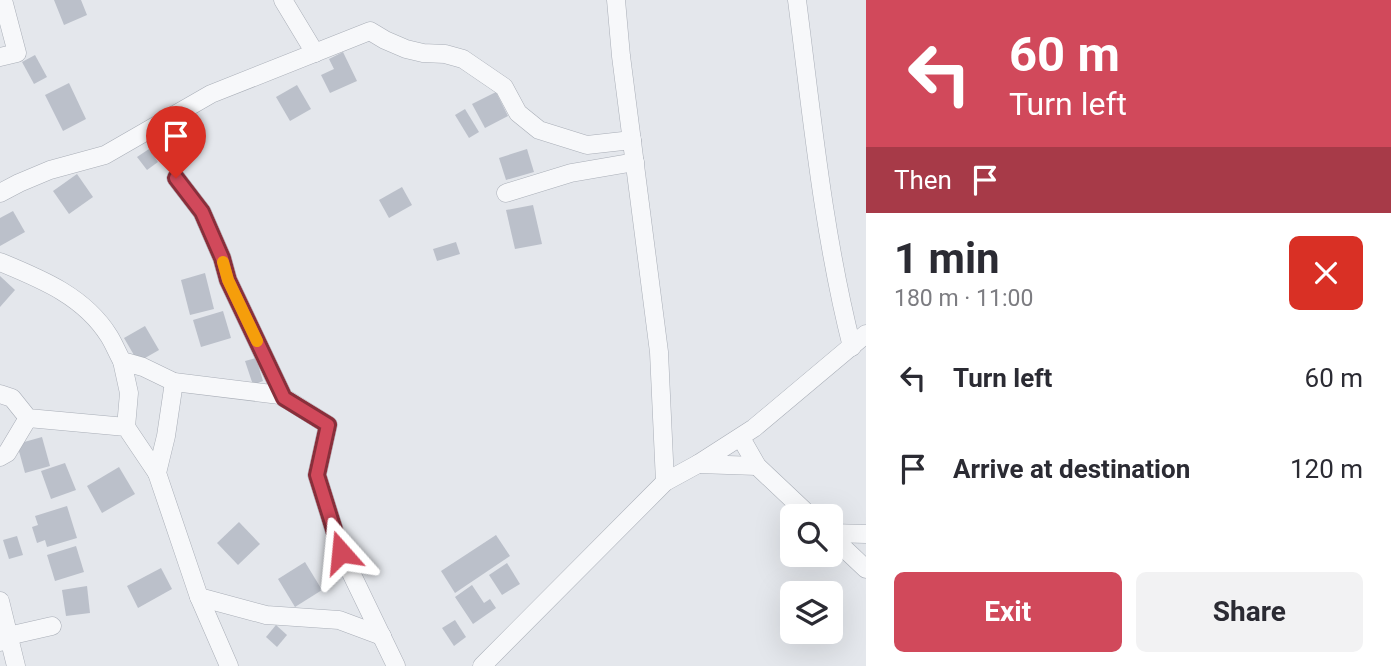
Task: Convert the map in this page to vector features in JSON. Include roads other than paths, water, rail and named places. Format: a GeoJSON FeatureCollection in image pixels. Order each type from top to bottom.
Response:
{"type":"FeatureCollection","features":[{"type":"Feature","properties":{"kind":"street"},"geometry":{"type":"LineString","coordinates":[[0,57],[17,53],[3,0]]}},
{"type":"Feature","properties":{"kind":"street"},"geometry":{"type":"LineString","coordinates":[[283,0],[315,53]]}},
{"type":"Feature","properties":{"kind":"street"},"geometry":{"type":"LineString","coordinates":[[616,0],[659,352],[665,482]]}},
{"type":"Feature","properties":{"kind":"street"},"geometry":{"type":"LineString","coordinates":[[797,0],[825,207],[840,300],[852,347]]}},
{"type":"Feature","properties":{"kind":"street"},"geometry":{"type":"LineString","coordinates":[[0,193],[50,170],[105,155],[211,94],[370,31],[406,49],[463,59],[504,87],[518,113],[539,130],[587,145],[632,140]]}},
{"type":"Feature","properties":{"kind":"street"},"geometry":{"type":"LineString","coordinates":[[506,193],[572,173],[635,162]]}},
{"type":"Feature","properties":{"kind":"street"},"geometry":{"type":"LineString","coordinates":[[176,178],[202,212],[222,258],[228,280],[284,398]]}},
{"type":"Feature","properties":{"kind":"street"},"geometry":{"type":"LineString","coordinates":[[0,262],[69,295],[98,321],[108,335],[122,360],[129,393],[126,427],[157,473],[199,597],[229,666]]}},
{"type":"Feature","properties":{"kind":"street"},"geometry":{"type":"LineString","coordinates":[[482,666],[665,482],[741,438],[866,334]]}},
{"type":"Feature","properties":{"kind":"street"},"geometry":{"type":"LineString","coordinates":[[122,360],[174,383],[280,395],[328,425],[317,475],[341,552],[396,666]]}},
{"type":"Feature","properties":{"kind":"street"},"geometry":{"type":"LineString","coordinates":[[157,473],[174,383]]}},
{"type":"Feature","properties":{"kind":"street"},"geometry":{"type":"LineString","coordinates":[[0,394],[12,398],[28,418],[126,427]]}},
{"type":"Feature","properties":{"kind":"street"},"geometry":{"type":"LineString","coordinates":[[0,457],[7,453],[28,418]]}},
{"type":"Feature","properties":{"kind":"street"},"geometry":{"type":"LineString","coordinates":[[741,438],[758,466],[798,504]]}},
{"type":"Feature","properties":{"kind":"street"},"geometry":{"type":"LineString","coordinates":[[698,464],[758,466]]}},
{"type":"Feature","properties":{"kind":"street"},"geometry":{"type":"LineString","coordinates":[[843,535],[866,534]]}},
{"type":"Feature","properties":{"kind":"street"},"geometry":{"type":"LineString","coordinates":[[843,547],[866,569]]}},
{"type":"Feature","properties":{"kind":"street"},"geometry":{"type":"LineString","coordinates":[[199,597],[266,615],[339,620],[382,636]]}},
{"type":"Feature","properties":{"kind":"street"},"geometry":{"type":"LineString","coordinates":[[0,601],[4,639],[16,666]]}},
{"type":"Feature","properties":{"kind":"street"},"geometry":{"type":"LineString","coordinates":[[4,639],[52,626]]}}]}
